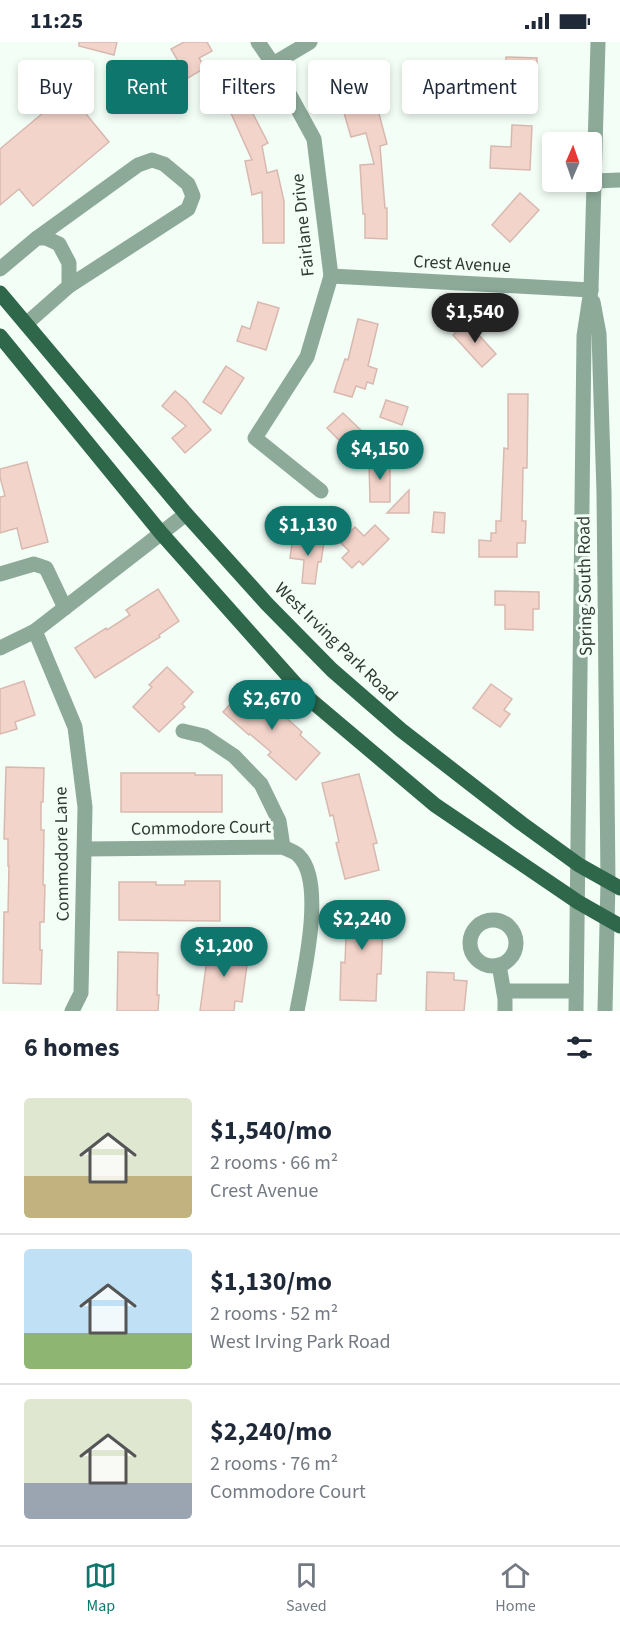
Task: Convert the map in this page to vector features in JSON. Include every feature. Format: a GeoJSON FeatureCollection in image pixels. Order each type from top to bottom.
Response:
{"type":"FeatureCollection","features":[{"type":"Feature","properties":{"kind":"main road","name":"West Irving Park Road"},"geometry":{"type":"LineString","coordinates":[[0,293],[186,514],[267,604],[332,670],[420,745],[521,823],[579,866],[614,885]]}},
{"type":"Feature","properties":{"kind":"main road"},"geometry":{"type":"LineString","coordinates":[[0,336],[161,533],[307,697],[435,805],[578,902],[613,923]]}},
{"type":"Feature","properties":{"kind":"street","name":"Fairlane Drive"},"geometry":{"type":"LineString","coordinates":[[258,42],[270,60]]}},
{"type":"Feature","properties":{"kind":"street"},"geometry":{"type":"LineString","coordinates":[[280,60],[310,42]]}},
{"type":"Feature","properties":{"kind":"street","name":"Spring South Road"},"geometry":{"type":"LineString","coordinates":[[595,132],[598,42]]}},
{"type":"Feature","properties":{"kind":"street","name":"Fairlane Drive"},"geometry":{"type":"LineString","coordinates":[[296,106],[314,139],[331,276],[307,357],[255,438],[321,491]]}},
{"type":"Feature","properties":{"kind":"street"},"geometry":{"type":"LineString","coordinates":[[0,269],[37,238],[138,165],[152,160],[164,164],[188,184],[193,196],[188,209],[69,286],[26,324]]}},
{"type":"Feature","properties":{"kind":"street"},"geometry":{"type":"LineString","coordinates":[[602,181],[620,180]]}},
{"type":"Feature","properties":{"kind":"street","name":"Spring South Road"},"geometry":{"type":"LineString","coordinates":[[576,1011],[584,336],[591,290],[594,192]]}},
{"type":"Feature","properties":{"kind":"street"},"geometry":{"type":"LineString","coordinates":[[37,238],[46,238],[59,244],[69,263],[69,286]]}},
{"type":"Feature","properties":{"kind":"street","name":"Crest Avenue"},"geometry":{"type":"LineString","coordinates":[[331,276],[591,290]]}},
{"type":"Feature","properties":{"kind":"street","name":"Spring South Road"},"geometry":{"type":"LineString","coordinates":[[591,290],[599,334],[613,677],[606,750],[606,780],[614,885],[605,1011]]}},
{"type":"Feature","properties":{"kind":"street"},"geometry":{"type":"LineString","coordinates":[[0,648],[34,631],[186,514]]}},
{"type":"Feature","properties":{"kind":"street"},"geometry":{"type":"LineString","coordinates":[[0,574],[34,564],[46,568],[65,608]]}},
{"type":"Feature","properties":{"kind":"street","name":"Commodore Lane"},"geometry":{"type":"LineString","coordinates":[[34,631],[75,726],[85,807],[81,993],[72,1011]]}},
{"type":"Feature","properties":{"kind":"street"},"geometry":{"type":"LineString","coordinates":[[183,731],[204,736],[234,756],[261,784],[279,821],[283,847]]}},
{"type":"Feature","properties":{"kind":"street"},"geometry":{"type":"LineString","coordinates":[[606,750],[620,762]]}},
{"type":"Feature","properties":{"kind":"street"},"geometry":{"type":"LineString","coordinates":[[606,780],[620,769]]}},
{"type":"Feature","properties":{"kind":"street","name":"Commodore Court"},"geometry":{"type":"LineString","coordinates":[[85,849],[283,847],[299,855],[308,869],[311,895],[310,941],[297,1011]]}},
{"type":"Feature","properties":{"kind":"street"},"geometry":{"type":"LineString","coordinates":[[499,965],[505,1011]]}},
{"type":"Feature","properties":{"kind":"street"},"geometry":{"type":"LineString","coordinates":[[504,991],[576,991]]}},
{"type":"Feature","properties":{"kind":"building"},"geometry":{"type":"Polygon","coordinates":[[[79,42],[117,42],[114,55],[79,46],[79,42]]]}},
{"type":"Feature","properties":{"kind":"building"},"geometry":{"type":"Polygon","coordinates":[[[184,42],[207,42],[212,51],[199,58],[200,71],[188,78],[188,60],[177,60],[171,49],[184,42]]]}},
{"type":"Feature","properties":{"kind":"building"},"geometry":{"type":"Polygon","coordinates":[[[506,57],[537,58],[537,60],[506,60],[506,57]]]}},
{"type":"Feature","properties":{"kind":"building"},"geometry":{"type":"Polygon","coordinates":[[[42,114],[86,114],[109,142],[33,206],[19,189],[0,205],[0,149],[42,114]]]}},
{"type":"Feature","properties":{"kind":"building"},"geometry":{"type":"Polygon","coordinates":[[[231,114],[253,114],[268,143],[262,146],[267,173],[277,170],[284,201],[284,243],[263,243],[262,192],[252,195],[245,161],[252,160],[231,114]]]}},
{"type":"Feature","properties":{"kind":"building"},"geometry":{"type":"Polygon","coordinates":[[[344,114],[379,114],[387,144],[380,146],[385,208],[387,208],[387,239],[365,238],[360,165],[374,164],[366,133],[351,137],[344,114]]]}},
{"type":"Feature","properties":{"kind":"building"},"geometry":{"type":"Polygon","coordinates":[[[512,125],[532,126],[530,170],[490,168],[491,146],[511,147],[512,125]]]}},
{"type":"Feature","properties":{"kind":"building"},"geometry":{"type":"Polygon","coordinates":[[[520,193],[539,210],[510,242],[492,225],[520,193]]]}},
{"type":"Feature","properties":{"kind":"building"},"geometry":{"type":"Polygon","coordinates":[[[258,302],[279,308],[266,350],[237,341],[242,326],[250,329],[258,302]]]}},
{"type":"Feature","properties":{"kind":"building"},"geometry":{"type":"Polygon","coordinates":[[[358,319],[378,324],[368,366],[377,369],[373,384],[367,382],[365,389],[356,386],[352,397],[334,392],[345,359],[348,360],[358,319]]]}},
{"type":"Feature","properties":{"kind":"building"},"geometry":{"type":"Polygon","coordinates":[[[467,322],[496,354],[482,367],[453,335],[467,322]]]}},
{"type":"Feature","properties":{"kind":"building"},"geometry":{"type":"Polygon","coordinates":[[[226,366],[244,378],[221,414],[203,402],[226,366]]]}},
{"type":"Feature","properties":{"kind":"building"},"geometry":{"type":"Polygon","coordinates":[[[175,391],[186,400],[211,430],[185,453],[172,438],[186,426],[162,406],[175,391]]]}},
{"type":"Feature","properties":{"kind":"building"},"geometry":{"type":"Polygon","coordinates":[[[508,394],[528,394],[527,468],[523,468],[522,521],[526,521],[525,543],[517,543],[517,557],[479,557],[479,540],[491,541],[491,533],[496,533],[496,521],[501,521],[504,448],[508,449],[508,394]]]}},
{"type":"Feature","properties":{"kind":"building"},"geometry":{"type":"Polygon","coordinates":[[[386,400],[408,407],[402,425],[380,417],[386,400]]]}},
{"type":"Feature","properties":{"kind":"building"},"geometry":{"type":"Polygon","coordinates":[[[343,413],[367,436],[351,452],[327,428],[343,413]]]}},
{"type":"Feature","properties":{"kind":"building"},"geometry":{"type":"Polygon","coordinates":[[[369,461],[390,461],[390,502],[370,502],[369,461]]]}},
{"type":"Feature","properties":{"kind":"building"},"geometry":{"type":"Polygon","coordinates":[[[27,462],[48,542],[22,549],[17,528],[0,533],[0,497],[5,496],[0,469],[27,462]]]}},
{"type":"Feature","properties":{"kind":"building"},"geometry":{"type":"Polygon","coordinates":[[[409,490],[409,513],[387,513],[409,490]]]}},
{"type":"Feature","properties":{"kind":"building"},"geometry":{"type":"Polygon","coordinates":[[[434,512],[445,513],[444,533],[432,532],[434,512]]]}},
{"type":"Feature","properties":{"kind":"building"},"geometry":{"type":"Polygon","coordinates":[[[375,525],[389,539],[363,565],[359,561],[352,568],[342,558],[349,551],[340,542],[355,527],[364,536],[375,525]]]}},
{"type":"Feature","properties":{"kind":"building"},"geometry":{"type":"Polygon","coordinates":[[[293,537],[324,542],[315,584],[302,583],[304,560],[290,558],[293,537]]]}},
{"type":"Feature","properties":{"kind":"building"},"geometry":{"type":"Polygon","coordinates":[[[158,589],[179,621],[159,635],[160,637],[95,678],[75,648],[130,615],[126,610],[158,589]]]}},
{"type":"Feature","properties":{"kind":"building"},"geometry":{"type":"Polygon","coordinates":[[[495,591],[539,592],[539,609],[533,609],[533,630],[505,629],[505,605],[495,605],[495,591]]]}},
{"type":"Feature","properties":{"kind":"building"},"geometry":{"type":"Polygon","coordinates":[[[167,667],[193,692],[182,704],[185,707],[159,732],[133,707],[152,687],[149,685],[167,667]]]}},
{"type":"Feature","properties":{"kind":"building"},"geometry":{"type":"Polygon","coordinates":[[[24,681],[35,715],[15,722],[17,729],[0,734],[0,689],[24,681]]]}},
{"type":"Feature","properties":{"kind":"building"},"geometry":{"type":"Polygon","coordinates":[[[249,684],[302,732],[300,735],[320,753],[296,780],[268,755],[271,752],[223,712],[249,684]]]}},
{"type":"Feature","properties":{"kind":"building"},"geometry":{"type":"Polygon","coordinates":[[[491,684],[512,699],[504,710],[510,714],[500,727],[473,708],[491,684]]]}},
{"type":"Feature","properties":{"kind":"building"},"geometry":{"type":"Polygon","coordinates":[[[6,767],[44,768],[41,830],[44,830],[43,885],[45,885],[44,922],[40,922],[41,984],[3,983],[4,912],[8,912],[9,866],[8,839],[4,839],[6,767]]]}},
{"type":"Feature","properties":{"kind":"building"},"geometry":{"type":"Polygon","coordinates":[[[121,773],[222,775],[222,812],[121,812],[121,773]]]}},
{"type":"Feature","properties":{"kind":"building"},"geometry":{"type":"Polygon","coordinates":[[[359,774],[377,843],[373,844],[379,870],[345,879],[336,843],[339,842],[333,815],[330,816],[322,783],[359,774]]]}},
{"type":"Feature","properties":{"kind":"building"},"geometry":{"type":"Polygon","coordinates":[[[185,881],[220,881],[220,921],[119,920],[119,882],[185,885],[185,881]]]}},
{"type":"Feature","properties":{"kind":"building"},"geometry":{"type":"Polygon","coordinates":[[[345,901],[384,903],[381,974],[377,974],[376,1001],[340,1000],[341,962],[345,963],[345,901]]]}},
{"type":"Feature","properties":{"kind":"building"},"geometry":{"type":"Polygon","coordinates":[[[209,944],[249,950],[242,1002],[235,1001],[234,1011],[200,1011],[209,944]]]}},
{"type":"Feature","properties":{"kind":"building"},"geometry":{"type":"Polygon","coordinates":[[[118,952],[158,953],[158,1011],[117,1011],[118,952]]]}},
{"type":"Feature","properties":{"kind":"building"},"geometry":{"type":"Polygon","coordinates":[[[427,972],[454,973],[454,980],[467,981],[464,1011],[426,1011],[427,972]]]}}]}
